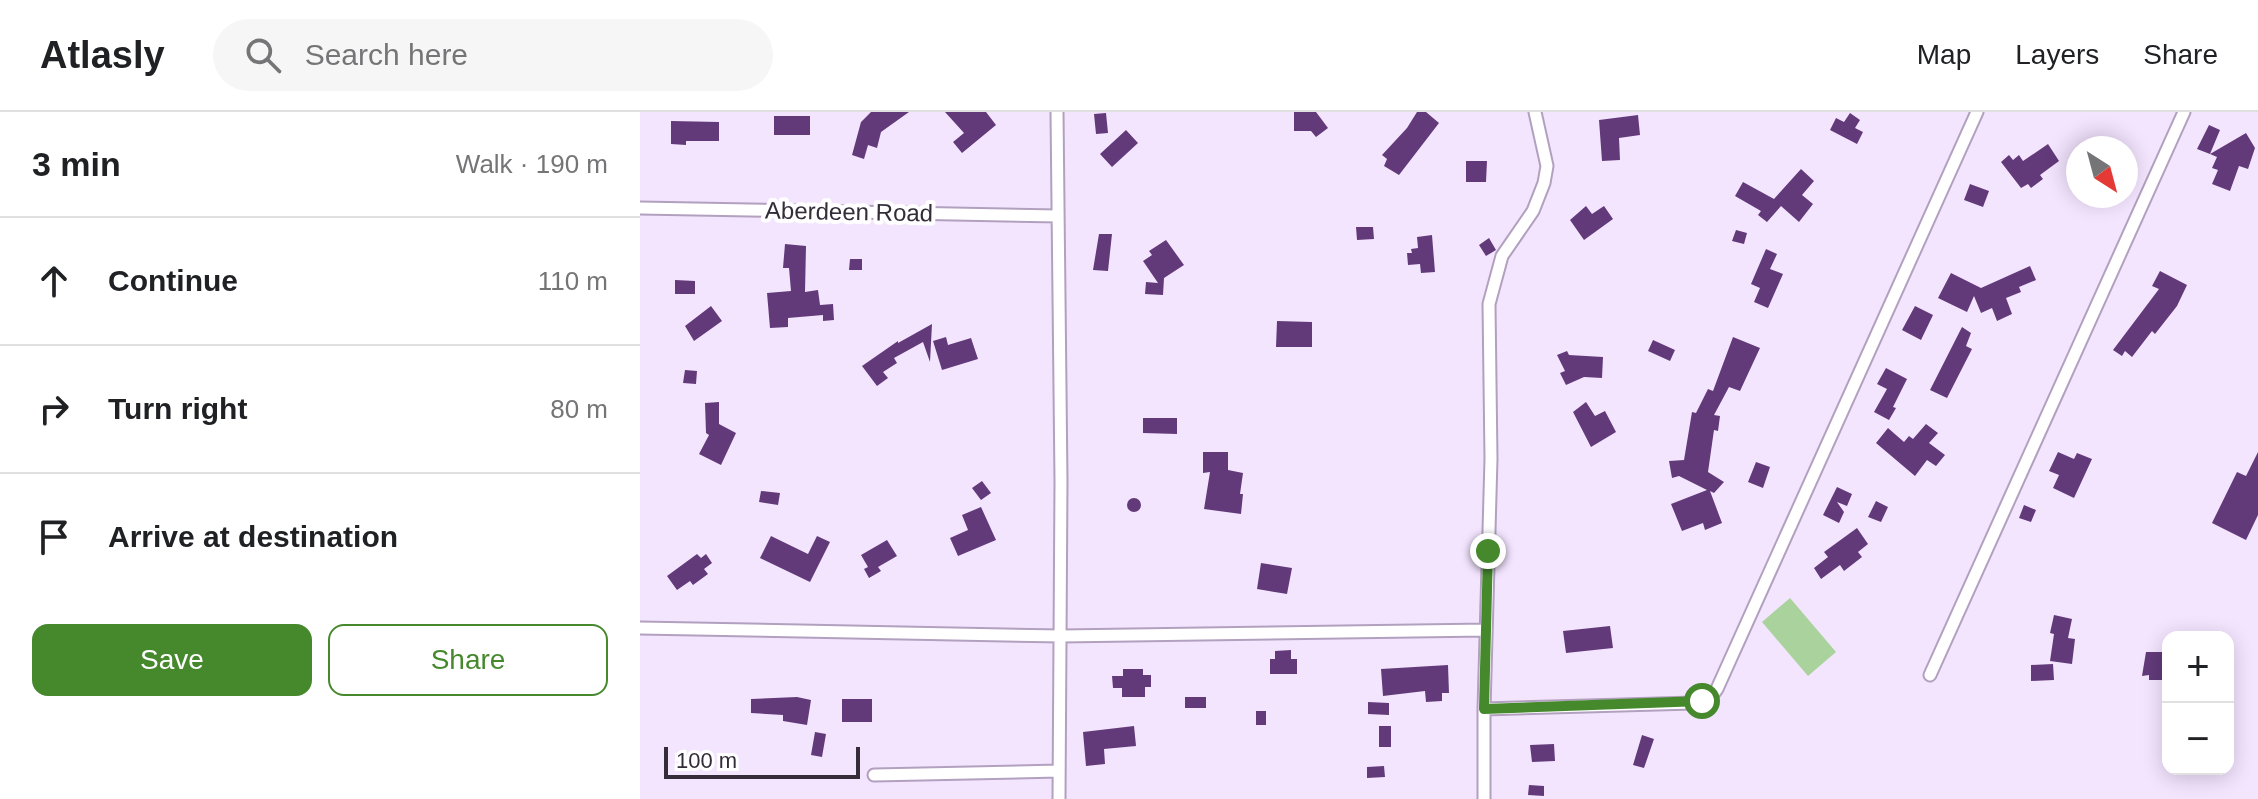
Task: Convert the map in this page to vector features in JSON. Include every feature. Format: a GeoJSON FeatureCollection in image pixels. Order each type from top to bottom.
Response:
{"type":"FeatureCollection","features":[{"type":"Feature","properties":{"kind":"street"},"geometry":{"type":"LineString","coordinates":[[1057,112],[1061,636],[1059,799]]}},
{"type":"Feature","properties":{"kind":"street"},"geometry":{"type":"LineString","coordinates":[[1484,799],[1491,459],[1489,304],[1502,256],[1533,211],[1544,183],[1547,166],[1535,112]]}},
{"type":"Feature","properties":{"kind":"street"},"geometry":{"type":"LineString","coordinates":[[1484,709],[1693,703],[1711,697],[1977,112]]}},
{"type":"Feature","properties":{"kind":"street"},"geometry":{"type":"LineString","coordinates":[[1930,675],[2184,112]]}},
{"type":"Feature","properties":{"kind":"street","name":"Aberdeen Road"},"geometry":{"type":"LineString","coordinates":[[640,208],[1058,216]]}},
{"type":"Feature","properties":{"kind":"street"},"geometry":{"type":"LineString","coordinates":[[640,628],[1061,636],[1486,630]]}},
{"type":"Feature","properties":{"kind":"street"},"geometry":{"type":"LineString","coordinates":[[874,775],[1059,771]]}},
{"type":"Feature","properties":{"kind":"green space"},"geometry":{"type":"Polygon","coordinates":[[[1790,598],[1836,652],[1808,676],[1762,622],[1790,598]]]}},
{"type":"Feature","properties":{"kind":"building"},"geometry":{"type":"Polygon","coordinates":[[[871,112],[909,112],[881,132],[877,148],[868,145],[864,159],[852,155],[861,122],[871,112]]]}},
{"type":"Feature","properties":{"kind":"building"},"geometry":{"type":"Polygon","coordinates":[[[945,112],[986,112],[996,125],[962,153],[953,142],[964,133],[945,112]]]}},
{"type":"Feature","properties":{"kind":"building"},"geometry":{"type":"Polygon","coordinates":[[[1294,112],[1316,112],[1328,128],[1316,137],[1311,131],[1294,131],[1294,112]]]}},
{"type":"Feature","properties":{"kind":"building"},"geometry":{"type":"Polygon","coordinates":[[[1417,112],[1426,112],[1439,123],[1399,175],[1384,166],[1387,159],[1382,155],[1417,112]]]}},
{"type":"Feature","properties":{"kind":"building"},"geometry":{"type":"Polygon","coordinates":[[[1106,113],[1108,133],[1096,134],[1094,114],[1106,113]]]}},
{"type":"Feature","properties":{"kind":"building"},"geometry":{"type":"Polygon","coordinates":[[[1850,113],[1860,120],[1855,128],[1863,132],[1857,144],[1830,130],[1836,118],[1844,122],[1850,113]]]}},
{"type":"Feature","properties":{"kind":"building"},"geometry":{"type":"Polygon","coordinates":[[[1638,115],[1640,135],[1619,138],[1620,160],[1602,161],[1599,120],[1638,115]]]}},
{"type":"Feature","properties":{"kind":"building"},"geometry":{"type":"Polygon","coordinates":[[[774,116],[810,116],[810,135],[774,135],[774,116]]]}},
{"type":"Feature","properties":{"kind":"building"},"geometry":{"type":"Polygon","coordinates":[[[671,121],[719,122],[719,141],[671,144],[671,121]]]}},
{"type":"Feature","properties":{"kind":"building"},"geometry":{"type":"Polygon","coordinates":[[[2209,125],[2220,130],[2210,154],[2197,149],[2209,125]]]}},
{"type":"Feature","properties":{"kind":"building"},"geometry":{"type":"Polygon","coordinates":[[[1126,130],[1138,143],[1112,167],[1100,154],[1126,130]]]}},
{"type":"Feature","properties":{"kind":"building"},"geometry":{"type":"Polygon","coordinates":[[[2246,133],[2255,148],[2248,169],[2239,166],[2230,191],[2212,184],[2218,170],[2212,168],[2217,157],[2210,154],[2246,133]]]}},
{"type":"Feature","properties":{"kind":"building"},"geometry":{"type":"Polygon","coordinates":[[[2048,144],[2059,161],[2040,175],[2043,179],[2031,188],[2028,184],[2021,188],[2001,162],[2009,155],[2013,160],[2019,155],[2023,161],[2048,144]]]}},
{"type":"Feature","properties":{"kind":"building"},"geometry":{"type":"Polygon","coordinates":[[[1466,161],[1487,161],[1486,182],[1466,182],[1466,161]]]}},
{"type":"Feature","properties":{"kind":"building"},"geometry":{"type":"Polygon","coordinates":[[[1801,169],[1814,181],[1802,195],[1813,204],[1799,222],[1781,206],[1767,222],[1758,215],[1761,211],[1735,196],[1743,182],[1774,199],[1801,169]]]}},
{"type":"Feature","properties":{"kind":"building"},"geometry":{"type":"Polygon","coordinates":[[[1970,184],[1989,191],[1983,207],[1964,200],[1970,184]]]}},
{"type":"Feature","properties":{"kind":"building"},"geometry":{"type":"Polygon","coordinates":[[[1586,206],[1592,214],[1604,206],[1613,219],[1584,240],[1570,220],[1586,206]]]}},
{"type":"Feature","properties":{"kind":"building"},"geometry":{"type":"Polygon","coordinates":[[[1356,227],[1373,227],[1374,239],[1357,240],[1356,227]]]}},
{"type":"Feature","properties":{"kind":"building"},"geometry":{"type":"Polygon","coordinates":[[[1736,230],[1747,233],[1744,244],[1732,241],[1736,230]]]}},
{"type":"Feature","properties":{"kind":"building"},"geometry":{"type":"Polygon","coordinates":[[[1099,234],[1112,234],[1108,271],[1093,270],[1099,234]]]}},
{"type":"Feature","properties":{"kind":"building"},"geometry":{"type":"Polygon","coordinates":[[[1432,235],[1435,272],[1421,273],[1420,264],[1408,265],[1407,253],[1418,248],[1417,237],[1432,235]]]}},
{"type":"Feature","properties":{"kind":"building"},"geometry":{"type":"Polygon","coordinates":[[[1489,238],[1496,250],[1486,256],[1479,245],[1489,238]]]}},
{"type":"Feature","properties":{"kind":"building"},"geometry":{"type":"Polygon","coordinates":[[[1166,240],[1184,265],[1164,278],[1163,295],[1145,294],[1146,282],[1158,283],[1143,261],[1152,255],[1149,251],[1166,240]]]}},
{"type":"Feature","properties":{"kind":"building"},"geometry":{"type":"Polygon","coordinates":[[[785,244],[806,246],[805,292],[818,290],[820,305],[833,304],[834,320],[823,321],[823,315],[788,318],[788,327],[770,328],[767,293],[791,291],[789,268],[783,268],[785,244]]]}},
{"type":"Feature","properties":{"kind":"building"},"geometry":{"type":"Polygon","coordinates":[[[1766,249],[1777,254],[1770,269],[1783,274],[1768,308],[1754,302],[1760,288],[1751,284],[1766,249]]]}},
{"type":"Feature","properties":{"kind":"building"},"geometry":{"type":"Polygon","coordinates":[[[850,259],[862,259],[862,270],[849,270],[850,259]]]}},
{"type":"Feature","properties":{"kind":"building"},"geometry":{"type":"Polygon","coordinates":[[[2030,266],[2036,280],[2019,287],[2021,292],[2006,298],[2012,314],[1997,321],[1992,308],[1981,313],[1974,296],[1967,312],[1938,298],[1951,273],[1981,288],[2030,266]]]}},
{"type":"Feature","properties":{"kind":"building"},"geometry":{"type":"Polygon","coordinates":[[[2160,271],[2187,285],[2177,306],[2155,334],[2152,331],[2132,357],[2125,351],[2122,356],[2113,350],[2159,289],[2152,286],[2160,271]]]}},
{"type":"Feature","properties":{"kind":"building"},"geometry":{"type":"Polygon","coordinates":[[[675,280],[695,281],[695,294],[675,294],[675,280]]]}},
{"type":"Feature","properties":{"kind":"building"},"geometry":{"type":"Polygon","coordinates":[[[711,306],[722,321],[694,341],[685,326],[711,306]]]}},
{"type":"Feature","properties":{"kind":"building"},"geometry":{"type":"Polygon","coordinates":[[[1915,306],[1933,315],[1921,340],[1902,330],[1915,306]]]}},
{"type":"Feature","properties":{"kind":"building"},"geometry":{"type":"Polygon","coordinates":[[[1277,321],[1312,322],[1312,347],[1276,347],[1277,321]]]}},
{"type":"Feature","properties":{"kind":"building"},"geometry":{"type":"Polygon","coordinates":[[[932,324],[930,362],[923,342],[894,358],[897,363],[883,372],[888,378],[877,386],[862,366],[898,341],[932,324]]]}},
{"type":"Feature","properties":{"kind":"building"},"geometry":{"type":"Polygon","coordinates":[[[1962,327],[1971,333],[1966,346],[1972,349],[1947,398],[1930,390],[1962,327]]]}},
{"type":"Feature","properties":{"kind":"building"},"geometry":{"type":"Polygon","coordinates":[[[946,337],[948,345],[971,338],[978,359],[942,370],[933,341],[946,337]]]}},
{"type":"Feature","properties":{"kind":"building"},"geometry":{"type":"Polygon","coordinates":[[[1733,337],[1760,348],[1740,391],[1729,387],[1714,415],[1720,416],[1718,431],[1714,430],[1708,472],[1724,482],[1714,493],[1710,491],[1722,523],[1705,530],[1703,523],[1682,531],[1671,504],[1707,490],[1679,476],[1672,478],[1669,461],[1684,460],[1692,412],[1696,413],[1708,389],[1713,391],[1733,337]]]}},
{"type":"Feature","properties":{"kind":"building"},"geometry":{"type":"Polygon","coordinates":[[[1653,340],[1675,350],[1670,361],[1648,351],[1653,340]]]}},
{"type":"Feature","properties":{"kind":"building"},"geometry":{"type":"Polygon","coordinates":[[[1567,351],[1569,355],[1603,357],[1602,378],[1584,377],[1566,385],[1560,373],[1565,371],[1557,355],[1567,351]]]}},
{"type":"Feature","properties":{"kind":"building"},"geometry":{"type":"Polygon","coordinates":[[[1886,368],[1907,379],[1889,420],[1874,412],[1887,389],[1877,384],[1886,368]]]}},
{"type":"Feature","properties":{"kind":"building"},"geometry":{"type":"Polygon","coordinates":[[[685,370],[697,371],[696,384],[683,383],[685,370]]]}},
{"type":"Feature","properties":{"kind":"building"},"geometry":{"type":"Polygon","coordinates":[[[719,402],[719,424],[736,433],[721,465],[699,454],[709,435],[706,433],[705,403],[719,402]]]}},
{"type":"Feature","properties":{"kind":"building"},"geometry":{"type":"Polygon","coordinates":[[[1586,402],[1595,416],[1605,411],[1616,432],[1591,447],[1573,412],[1586,402]]]}},
{"type":"Feature","properties":{"kind":"building"},"geometry":{"type":"Polygon","coordinates":[[[1143,418],[1177,418],[1177,434],[1143,433],[1143,418]]]}},
{"type":"Feature","properties":{"kind":"building"},"geometry":{"type":"Polygon","coordinates":[[[1926,424],[1938,433],[1929,443],[1945,455],[1936,466],[1927,460],[1915,476],[1876,443],[1888,428],[1904,442],[1909,436],[1913,439],[1926,424]]]}},
{"type":"Feature","properties":{"kind":"building"},"geometry":{"type":"Polygon","coordinates":[[[1203,452],[1228,452],[1228,470],[1243,473],[1241,514],[1204,509],[1210,472],[1203,473],[1203,452]]]}},
{"type":"Feature","properties":{"kind":"building"},"geometry":{"type":"Polygon","coordinates":[[[2058,452],[2074,459],[2077,453],[2092,459],[2074,498],[2053,488],[2059,475],[2049,471],[2058,452]]]}},
{"type":"Feature","properties":{"kind":"building"},"geometry":{"type":"Polygon","coordinates":[[[2258,452],[2258,515],[2246,540],[2212,523],[2237,472],[2246,476],[2258,452]]]}},
{"type":"Feature","properties":{"kind":"building"},"geometry":{"type":"Polygon","coordinates":[[[1756,462],[1770,467],[1763,488],[1748,482],[1756,462]]]}},
{"type":"Feature","properties":{"kind":"building"},"geometry":{"type":"Polygon","coordinates":[[[982,481],[991,493],[981,500],[972,488],[982,481]]]}},
{"type":"Feature","properties":{"kind":"building"},"geometry":{"type":"Polygon","coordinates":[[[1837,487],[1852,494],[1847,506],[1837,502],[1844,512],[1839,523],[1823,515],[1837,487]]]}},
{"type":"Feature","properties":{"kind":"building"},"geometry":{"type":"Polygon","coordinates":[[[761,491],[780,493],[778,505],[759,502],[761,491]]]}},
{"type":"Feature","properties":{"kind":"building"},"geometry":{"type":"Polygon","coordinates":[[[1134,498],[1141,505],[1134,512],[1127,505],[1134,498]]]}},
{"type":"Feature","properties":{"kind":"building"},"geometry":{"type":"Polygon","coordinates":[[[1876,501],[1888,507],[1881,522],[1868,517],[1876,501]]]}},
{"type":"Feature","properties":{"kind":"building"},"geometry":{"type":"Polygon","coordinates":[[[2024,505],[2036,510],[2031,522],[2019,518],[2024,505]]]}},
{"type":"Feature","properties":{"kind":"building"},"geometry":{"type":"Polygon","coordinates":[[[981,507],[996,540],[958,556],[950,538],[968,530],[962,515],[981,507]]]}},
{"type":"Feature","properties":{"kind":"building"},"geometry":{"type":"Polygon","coordinates":[[[1857,528],[1868,544],[1858,552],[1862,557],[1844,571],[1840,565],[1821,579],[1814,568],[1828,557],[1824,552],[1857,528]]]}},
{"type":"Feature","properties":{"kind":"building"},"geometry":{"type":"Polygon","coordinates":[[[771,536],[808,554],[817,536],[830,542],[810,582],[760,558],[771,536]]]}},
{"type":"Feature","properties":{"kind":"building"},"geometry":{"type":"Polygon","coordinates":[[[887,540],[897,556],[878,567],[881,571],[869,578],[864,569],[868,567],[861,555],[887,540]]]}},
{"type":"Feature","properties":{"kind":"building"},"geometry":{"type":"Polygon","coordinates":[[[697,554],[701,558],[706,554],[712,563],[704,569],[708,574],[693,585],[690,581],[677,590],[667,576],[697,554]]]}},
{"type":"Feature","properties":{"kind":"building"},"geometry":{"type":"Polygon","coordinates":[[[1261,563],[1292,568],[1287,594],[1257,589],[1261,563]]]}},
{"type":"Feature","properties":{"kind":"building"},"geometry":{"type":"Polygon","coordinates":[[[2054,615],[2072,619],[2068,638],[2075,639],[2072,664],[2050,661],[2054,634],[2050,633],[2054,615]]]}},
{"type":"Feature","properties":{"kind":"building"},"geometry":{"type":"Polygon","coordinates":[[[1610,626],[1613,648],[1566,653],[1563,631],[1610,626]]]}},
{"type":"Feature","properties":{"kind":"building"},"geometry":{"type":"Polygon","coordinates":[[[1291,650],[1291,659],[1297,659],[1297,674],[1270,674],[1270,659],[1275,659],[1275,651],[1291,650]]]}},
{"type":"Feature","properties":{"kind":"building"},"geometry":{"type":"Polygon","coordinates":[[[2146,652],[2162,652],[2162,680],[2149,680],[2149,675],[2142,676],[2146,652]]]}},
{"type":"Feature","properties":{"kind":"building"},"geometry":{"type":"Polygon","coordinates":[[[2053,664],[2054,680],[2031,681],[2031,665],[2053,664]]]}},
{"type":"Feature","properties":{"kind":"building"},"geometry":{"type":"Polygon","coordinates":[[[1448,665],[1449,693],[1442,693],[1442,701],[1426,702],[1425,691],[1383,696],[1381,669],[1448,665]]]}},
{"type":"Feature","properties":{"kind":"building"},"geometry":{"type":"Polygon","coordinates":[[[1123,669],[1143,669],[1143,675],[1151,675],[1151,687],[1145,687],[1145,697],[1122,697],[1122,688],[1113,688],[1112,676],[1123,676],[1123,669]]]}},
{"type":"Feature","properties":{"kind":"building"},"geometry":{"type":"Polygon","coordinates":[[[797,697],[811,700],[807,725],[783,721],[783,715],[751,713],[751,699],[797,697]]]}},
{"type":"Feature","properties":{"kind":"building"},"geometry":{"type":"Polygon","coordinates":[[[1185,697],[1206,697],[1206,708],[1185,708],[1185,697]]]}},
{"type":"Feature","properties":{"kind":"building"},"geometry":{"type":"Polygon","coordinates":[[[842,699],[872,699],[872,722],[842,722],[842,699]]]}},
{"type":"Feature","properties":{"kind":"building"},"geometry":{"type":"Polygon","coordinates":[[[1368,702],[1389,703],[1389,715],[1368,714],[1368,702]]]}},
{"type":"Feature","properties":{"kind":"building"},"geometry":{"type":"Polygon","coordinates":[[[1256,711],[1266,711],[1266,725],[1256,725],[1256,711]]]}},
{"type":"Feature","properties":{"kind":"building"},"geometry":{"type":"Polygon","coordinates":[[[1134,726],[1136,746],[1104,749],[1105,764],[1086,766],[1083,732],[1134,726]]]}},
{"type":"Feature","properties":{"kind":"building"},"geometry":{"type":"Polygon","coordinates":[[[1379,726],[1391,726],[1391,747],[1379,747],[1379,726]]]}},
{"type":"Feature","properties":{"kind":"building"},"geometry":{"type":"Polygon","coordinates":[[[815,732],[826,734],[822,757],[811,755],[815,732]]]}},
{"type":"Feature","properties":{"kind":"building"},"geometry":{"type":"Polygon","coordinates":[[[1642,735],[1654,739],[1644,768],[1633,765],[1642,735]]]}},
{"type":"Feature","properties":{"kind":"building"},"geometry":{"type":"Polygon","coordinates":[[[1554,744],[1555,761],[1532,762],[1530,745],[1554,744]]]}},
{"type":"Feature","properties":{"kind":"building"},"geometry":{"type":"Polygon","coordinates":[[[1384,766],[1385,777],[1367,778],[1367,767],[1384,766]]]}},
{"type":"Feature","properties":{"kind":"building"},"geometry":{"type":"Polygon","coordinates":[[[1529,785],[1544,786],[1544,796],[1528,795],[1529,785]]]}},
{"type":"Feature","properties":{"kind":"route"},"geometry":{"type":"LineString","coordinates":[[1488,551],[1484,709],[1702,701]]}}]}
